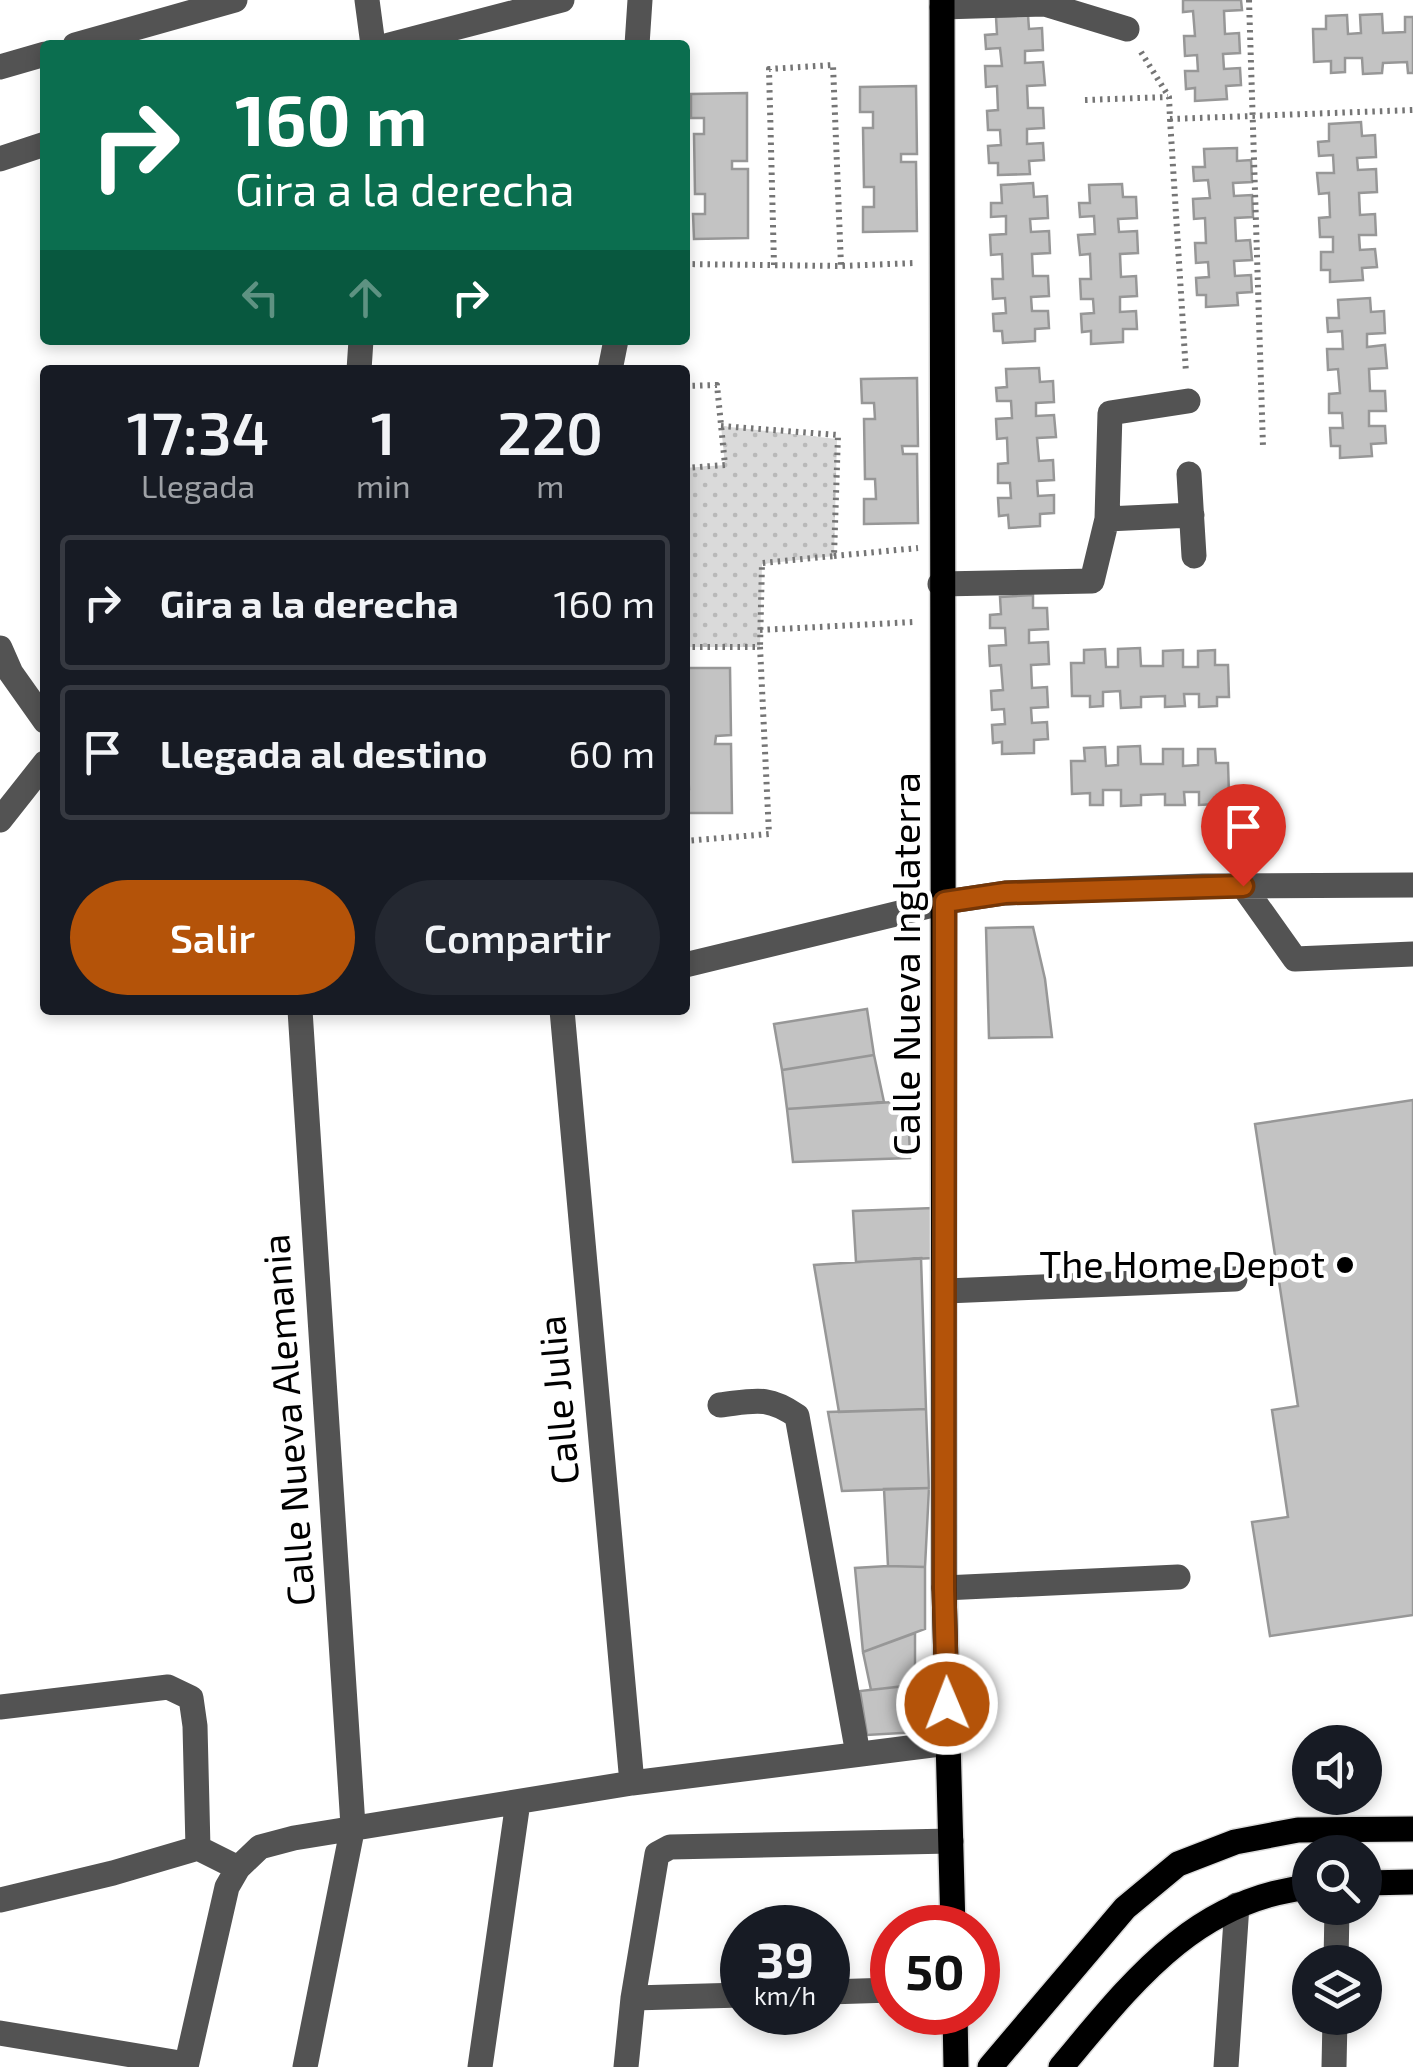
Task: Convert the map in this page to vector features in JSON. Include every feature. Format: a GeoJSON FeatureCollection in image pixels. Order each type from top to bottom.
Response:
{"type":"FeatureCollection","features":[{"type":"Feature","properties":{"kind":"main road","name":"Calle Nueva Inglaterra"},"geometry":{"type":"LineString","coordinates":[[942,3],[944,1588],[952,1905]]}},
{"type":"Feature","properties":{"kind":"main road"},"geometry":{"type":"LineString","coordinates":[[990,2067],[1125,1908],[1178,1864],[1235,1842],[1298,1830],[1413,1829]]}},
{"type":"Feature","properties":{"kind":"main road"},"geometry":{"type":"LineString","coordinates":[[1382,1883],[1413,1882]]}},
{"type":"Feature","properties":{"kind":"main road"},"geometry":{"type":"LineString","coordinates":[[1061,2067],[1129,1986],[1179,1938],[1236,1905],[1292,1889]]}},
{"type":"Feature","properties":{"kind":"main road"},"geometry":{"type":"LineString","coordinates":[[955,2035],[956,2067]]}},
{"type":"Feature","properties":{"kind":"street"},"geometry":{"type":"LineString","coordinates":[[88,40],[171,8],[234,0]]}},
{"type":"Feature","properties":{"kind":"street"},"geometry":{"type":"LineString","coordinates":[[368,0],[372,40]]}},
{"type":"Feature","properties":{"kind":"street"},"geometry":{"type":"LineString","coordinates":[[402,40],[481,10],[562,0]]}},
{"type":"Feature","properties":{"kind":"street"},"geometry":{"type":"LineString","coordinates":[[637,40],[640,0]]}},
{"type":"Feature","properties":{"kind":"street"},"geometry":{"type":"LineString","coordinates":[[942,3],[1045,4],[1127,29]]}},
{"type":"Feature","properties":{"kind":"street"},"geometry":{"type":"LineString","coordinates":[[0,67],[40,55]]}},
{"type":"Feature","properties":{"kind":"street"},"geometry":{"type":"LineString","coordinates":[[0,159],[40,146]]}},
{"type":"Feature","properties":{"kind":"street"},"geometry":{"type":"LineString","coordinates":[[940,584],[1092,580],[1107,520],[1110,413],[1188,400]]}},
{"type":"Feature","properties":{"kind":"street"},"geometry":{"type":"LineString","coordinates":[[1189,474],[1194,556]]}},
{"type":"Feature","properties":{"kind":"street"},"geometry":{"type":"LineString","coordinates":[[1107,520],[1192,515]]}},
{"type":"Feature","properties":{"kind":"street"},"geometry":{"type":"LineString","coordinates":[[0,648],[11,672],[40,714]]}},
{"type":"Feature","properties":{"kind":"street"},"geometry":{"type":"LineString","coordinates":[[0,820],[40,769]]}},
{"type":"Feature","properties":{"kind":"street"},"geometry":{"type":"LineString","coordinates":[[690,963],[945,902],[1005,893],[1413,885]]}},
{"type":"Feature","properties":{"kind":"street"},"geometry":{"type":"LineString","coordinates":[[1243,886],[1295,959],[1413,954]]}},
{"type":"Feature","properties":{"kind":"street","name":"Calle Nueva Alemania"},"geometry":{"type":"LineString","coordinates":[[300,1015],[353,1826],[306,2067]]}},
{"type":"Feature","properties":{"kind":"street","name":"Calle Julia"},"geometry":{"type":"LineString","coordinates":[[562,1015],[632,1783]]}},
{"type":"Feature","properties":{"kind":"street"},"geometry":{"type":"LineString","coordinates":[[946,1291],[1234,1279]]}},
{"type":"Feature","properties":{"kind":"street"},"geometry":{"type":"LineString","coordinates":[[720,1406],[762,1399],[777,1402],[797,1416],[858,1754]]}},
{"type":"Feature","properties":{"kind":"street"},"geometry":{"type":"LineString","coordinates":[[944,1588],[1178,1577]]}},
{"type":"Feature","properties":{"kind":"street"},"geometry":{"type":"LineString","coordinates":[[0,1707],[168,1688],[190,1698],[195,1726],[198,1848]]}},
{"type":"Feature","properties":{"kind":"street"},"geometry":{"type":"LineString","coordinates":[[0,2033],[186,2065],[227,1887],[238,1868],[260,1847],[353,1826],[632,1783],[948,1743]]}},
{"type":"Feature","properties":{"kind":"street"},"geometry":{"type":"LineString","coordinates":[[480,2067],[518,1802]]}},
{"type":"Feature","properties":{"kind":"street"},"geometry":{"type":"LineString","coordinates":[[626,2067],[633,1998],[657,1854],[670,1848],[950,1840]]}},
{"type":"Feature","properties":{"kind":"street"},"geometry":{"type":"LineString","coordinates":[[0,1900],[198,1848],[238,1868]]}},
{"type":"Feature","properties":{"kind":"street"},"geometry":{"type":"LineString","coordinates":[[1226,2067],[1236,1905]]}},
{"type":"Feature","properties":{"kind":"street"},"geometry":{"type":"LineString","coordinates":[[633,1998],[720,1995]]}},
{"type":"Feature","properties":{"kind":"street"},"geometry":{"type":"LineString","coordinates":[[1334,2067],[1335,2035]]}},
{"type":"Feature","properties":{"kind":"path"},"geometry":{"type":"LineString","coordinates":[[1249,0],[1262,448]]}},
{"type":"Feature","properties":{"kind":"path"},"geometry":{"type":"LineString","coordinates":[[1127,29],[1169,97],[1188,400]]}},
{"type":"Feature","properties":{"kind":"path"},"geometry":{"type":"LineString","coordinates":[[774,265],[769,69],[833,65],[841,266]]}},
{"type":"Feature","properties":{"kind":"path"},"geometry":{"type":"LineString","coordinates":[[1085,100],[1169,97]]}},
{"type":"Feature","properties":{"kind":"path"},"geometry":{"type":"LineString","coordinates":[[1170,120],[1413,110]]}},
{"type":"Feature","properties":{"kind":"path"},"geometry":{"type":"LineString","coordinates":[[690,264],[841,266],[942,262]]}},
{"type":"Feature","properties":{"kind":"path"},"geometry":{"type":"LineString","coordinates":[[690,386],[717,385],[725,466],[690,468]]}},
{"type":"Feature","properties":{"kind":"path"},"geometry":{"type":"LineString","coordinates":[[721,426],[838,435],[834,556]]}},
{"type":"Feature","properties":{"kind":"path"},"geometry":{"type":"LineString","coordinates":[[690,841],[768,834],[760,647],[762,563],[940,546]]}},
{"type":"Feature","properties":{"kind":"path"},"geometry":{"type":"LineString","coordinates":[[760,630],[940,621]]}},
{"type":"Feature","properties":{"kind":"path"},"geometry":{"type":"LineString","coordinates":[[690,647],[760,647]]}},
{"type":"Feature","properties":{"kind":"shaded area"},"geometry":{"type":"Polygon","coordinates":[[[721,426],[837,439],[834,556],[762,564],[760,647],[690,647],[690,468],[725,465],[721,426]]]}},
{"type":"Feature","properties":{"kind":"building"},"geometry":{"type":"Polygon","coordinates":[[[1183,0],[1241,0],[1242,10],[1224,11],[1225,34],[1239,33],[1240,53],[1223,54],[1224,69],[1240,68],[1241,85],[1226,86],[1227,99],[1195,101],[1195,88],[1186,89],[1185,71],[1198,71],[1197,55],[1185,56],[1184,36],[1195,36],[1193,11],[1183,12],[1183,0]]]}},
{"type":"Feature","properties":{"kind":"building"},"geometry":{"type":"Polygon","coordinates":[[[1382,14],[1383,33],[1405,32],[1405,17],[1413,17],[1413,73],[1408,73],[1407,62],[1383,63],[1382,73],[1363,74],[1362,58],[1345,58],[1345,72],[1331,73],[1331,61],[1314,62],[1313,29],[1326,29],[1326,16],[1347,15],[1348,34],[1361,33],[1360,15],[1382,14]]]}},
{"type":"Feature","properties":{"kind":"building"},"geometry":{"type":"Polygon","coordinates":[[[1028,15],[1029,29],[1042,28],[1043,50],[1025,51],[1025,63],[1043,62],[1045,85],[1027,86],[1028,108],[1043,108],[1044,128],[1027,129],[1027,144],[1043,143],[1044,160],[1029,161],[1030,174],[998,175],[998,163],[989,163],[988,146],[1001,145],[1000,130],[988,130],[987,111],[998,110],[997,86],[986,87],[985,66],[1002,66],[1000,48],[986,49],[985,35],[997,34],[996,17],[1028,15]]]}},
{"type":"Feature","properties":{"kind":"building"},"geometry":{"type":"Polygon","coordinates":[[[916,86],[917,154],[901,154],[901,162],[916,162],[917,231],[863,232],[863,207],[874,207],[874,187],[864,187],[863,128],[873,128],[873,112],[860,112],[860,87],[916,86]]]}},
{"type":"Feature","properties":{"kind":"building"},"geometry":{"type":"Polygon","coordinates":[[[747,93],[747,161],[732,161],[732,169],[748,169],[748,238],[694,239],[693,214],[705,214],[705,194],[695,194],[694,134],[704,134],[704,118],[691,118],[691,94],[747,93]]]}},
{"type":"Feature","properties":{"kind":"building"},"geometry":{"type":"Polygon","coordinates":[[[1361,122],[1362,136],[1375,135],[1376,157],[1357,158],[1358,170],[1376,169],[1377,192],[1359,193],[1360,215],[1375,214],[1376,235],[1359,235],[1360,250],[1375,249],[1377,267],[1362,268],[1363,280],[1330,282],[1330,270],[1321,270],[1321,252],[1333,252],[1333,237],[1320,237],[1319,218],[1330,217],[1329,193],[1319,194],[1317,173],[1334,173],[1333,155],[1319,156],[1318,142],[1329,141],[1329,124],[1361,122]]]}},
{"type":"Feature","properties":{"kind":"building"},"geometry":{"type":"Polygon","coordinates":[[[1237,148],[1237,161],[1251,160],[1252,182],[1233,183],[1234,196],[1252,195],[1253,217],[1235,218],[1236,241],[1250,240],[1252,260],[1234,261],[1235,276],[1251,275],[1252,292],[1237,293],[1238,305],[1206,307],[1206,295],[1197,295],[1196,278],[1209,277],[1208,262],[1196,263],[1195,243],[1206,243],[1205,218],[1194,219],[1193,199],[1210,198],[1208,180],[1194,181],[1193,167],[1205,167],[1204,149],[1237,148]]]}},
{"type":"Feature","properties":{"kind":"building"},"geometry":{"type":"Polygon","coordinates":[[[1033,183],[1034,197],[1047,196],[1048,218],[1030,219],[1031,232],[1049,231],[1050,253],[1032,254],[1033,276],[1048,276],[1049,296],[1031,297],[1032,311],[1048,311],[1049,328],[1035,329],[1035,341],[1003,343],[1002,331],[994,331],[993,314],[1006,313],[1005,298],[993,299],[992,279],[1003,279],[1002,254],[991,255],[990,235],[1006,234],[1006,216],[991,217],[991,203],[1002,203],[1001,185],[1033,183]]]}},
{"type":"Feature","properties":{"kind":"building"},"geometry":{"type":"Polygon","coordinates":[[[1122,184],[1123,197],[1136,197],[1137,218],[1118,219],[1119,232],[1137,231],[1138,253],[1120,254],[1121,277],[1136,276],[1137,296],[1120,297],[1120,312],[1136,311],[1137,329],[1123,329],[1123,342],[1091,344],[1091,331],[1082,332],[1081,314],[1094,313],[1093,299],[1081,299],[1080,279],[1091,279],[1090,254],[1080,255],[1078,235],[1095,234],[1094,216],[1080,217],[1079,203],[1090,203],[1089,185],[1122,184]]]}},
{"type":"Feature","properties":{"kind":"building"},"geometry":{"type":"Polygon","coordinates":[[[1370,298],[1371,312],[1384,311],[1385,333],[1367,334],[1367,347],[1385,345],[1387,368],[1369,369],[1370,391],[1385,391],[1386,411],[1369,411],[1369,426],[1385,426],[1386,443],[1371,444],[1372,456],[1340,458],[1340,446],[1331,446],[1330,428],[1343,428],[1342,413],[1329,413],[1329,394],[1340,393],[1338,369],[1328,370],[1327,349],[1343,349],[1342,331],[1328,332],[1327,318],[1339,318],[1338,300],[1370,298]]]}},
{"type":"Feature","properties":{"kind":"building"},"geometry":{"type":"Polygon","coordinates":[[[1039,368],[1040,382],[1053,381],[1054,402],[1036,403],[1036,416],[1054,415],[1056,437],[1037,438],[1039,461],[1053,460],[1054,480],[1037,481],[1038,496],[1054,495],[1054,513],[1040,514],[1040,526],[1009,528],[1008,515],[999,516],[998,498],[1011,498],[1010,483],[998,483],[998,464],[1008,463],[1007,438],[997,439],[996,419],[1012,418],[1011,401],[997,401],[996,388],[1007,387],[1006,369],[1039,368]]]}},
{"type":"Feature","properties":{"kind":"building"},"geometry":{"type":"Polygon","coordinates":[[[917,378],[918,446],[902,446],[903,454],[917,454],[918,523],[864,524],[864,499],[876,499],[875,479],[865,479],[864,419],[875,419],[874,403],[862,403],[861,379],[917,378]]]}},
{"type":"Feature","properties":{"kind":"building"},"geometry":{"type":"Polygon","coordinates":[[[1033,595],[1033,608],[1047,608],[1048,629],[1029,630],[1029,643],[1048,642],[1049,664],[1031,665],[1032,688],[1047,687],[1048,707],[1031,708],[1032,723],[1047,722],[1048,739],[1034,740],[1034,753],[1002,754],[1002,742],[993,743],[992,725],[1005,724],[1004,709],[992,710],[991,691],[1003,690],[1001,665],[990,666],[989,646],[1006,645],[1005,628],[990,628],[990,615],[1001,614],[1000,597],[1033,595]]]}},
{"type":"Feature","properties":{"kind":"building"},"geometry":{"type":"Polygon","coordinates":[[[1140,648],[1141,666],[1163,666],[1163,651],[1183,650],[1183,667],[1198,667],[1198,651],[1215,650],[1215,665],[1228,665],[1229,697],[1217,697],[1217,706],[1199,707],[1199,694],[1184,694],[1185,706],[1165,707],[1165,696],[1141,697],[1141,707],[1121,708],[1120,691],[1103,692],[1103,706],[1090,707],[1090,696],[1072,696],[1071,663],[1084,663],[1084,650],[1105,649],[1106,667],[1118,667],[1118,649],[1140,648]]]}},
{"type":"Feature","properties":{"kind":"building"},"geometry":{"type":"Polygon","coordinates":[[[690,668],[730,668],[731,735],[716,736],[715,744],[731,744],[732,813],[690,813],[690,668]]]}},
{"type":"Feature","properties":{"kind":"building"},"geometry":{"type":"Polygon","coordinates":[[[1140,746],[1141,764],[1163,764],[1163,749],[1183,749],[1183,766],[1198,765],[1198,749],[1215,749],[1216,763],[1228,763],[1229,795],[1217,795],[1217,804],[1199,805],[1199,792],[1184,792],[1185,805],[1165,805],[1165,794],[1141,795],[1141,805],[1121,806],[1121,790],[1103,790],[1103,805],[1090,805],[1090,793],[1072,794],[1071,761],[1085,761],[1084,748],[1105,747],[1106,766],[1118,765],[1118,747],[1140,746]]]}},
{"type":"Feature","properties":{"kind":"building"},"geometry":{"type":"Polygon","coordinates":[[[1033,927],[1052,1037],[989,1038],[986,928],[1033,927]]]}},
{"type":"Feature","properties":{"kind":"building"},"geometry":{"type":"Polygon","coordinates":[[[867,1009],[874,1055],[782,1070],[774,1024],[867,1009]]]}},
{"type":"Feature","properties":{"kind":"building"},"geometry":{"type":"Polygon","coordinates":[[[874,1055],[884,1102],[787,1109],[782,1070],[874,1055]]]}},
{"type":"Feature","properties":{"kind":"building","name":"The Home Depot"},"geometry":{"type":"Polygon","coordinates":[[[1413,1100],[1413,1615],[1270,1636],[1252,1522],[1288,1517],[1272,1410],[1298,1406],[1255,1124],[1413,1100]]]}},
{"type":"Feature","properties":{"kind":"building"},"geometry":{"type":"Polygon","coordinates":[[[908,1101],[910,1158],[793,1162],[787,1109],[908,1101]]]}},
{"type":"Feature","properties":{"kind":"building"},"geometry":{"type":"Polygon","coordinates":[[[933,1208],[933,1258],[856,1262],[853,1211],[933,1208]]]}},
{"type":"Feature","properties":{"kind":"building"},"geometry":{"type":"Polygon","coordinates":[[[921,1258],[926,1409],[839,1412],[814,1265],[921,1258]]]}},
{"type":"Feature","properties":{"kind":"building"},"geometry":{"type":"Polygon","coordinates":[[[926,1409],[929,1488],[842,1491],[828,1412],[926,1409]]]}},
{"type":"Feature","properties":{"kind":"building"},"geometry":{"type":"Polygon","coordinates":[[[929,1488],[925,1567],[888,1566],[884,1489],[929,1488]]]}},
{"type":"Feature","properties":{"kind":"building"},"geometry":{"type":"Polygon","coordinates":[[[925,1567],[925,1629],[863,1652],[855,1568],[925,1567]]]}},
{"type":"Feature","properties":{"kind":"building"},"geometry":{"type":"Polygon","coordinates":[[[915,1633],[915,1685],[871,1690],[863,1652],[915,1633]]]}},
{"type":"Feature","properties":{"kind":"building"},"geometry":{"type":"Polygon","coordinates":[[[918,1687],[918,1732],[867,1735],[860,1691],[918,1687]]]}},
{"type":"Feature","properties":{"kind":"place","name":"The Home Depot"},"geometry":{"type":"Point","coordinates":[1345,1265]}},
{"type":"Feature","properties":{"kind":"route"},"geometry":{"type":"LineString","coordinates":[[947,1704],[945,902],[1005,893],[1243,886]]}}]}
